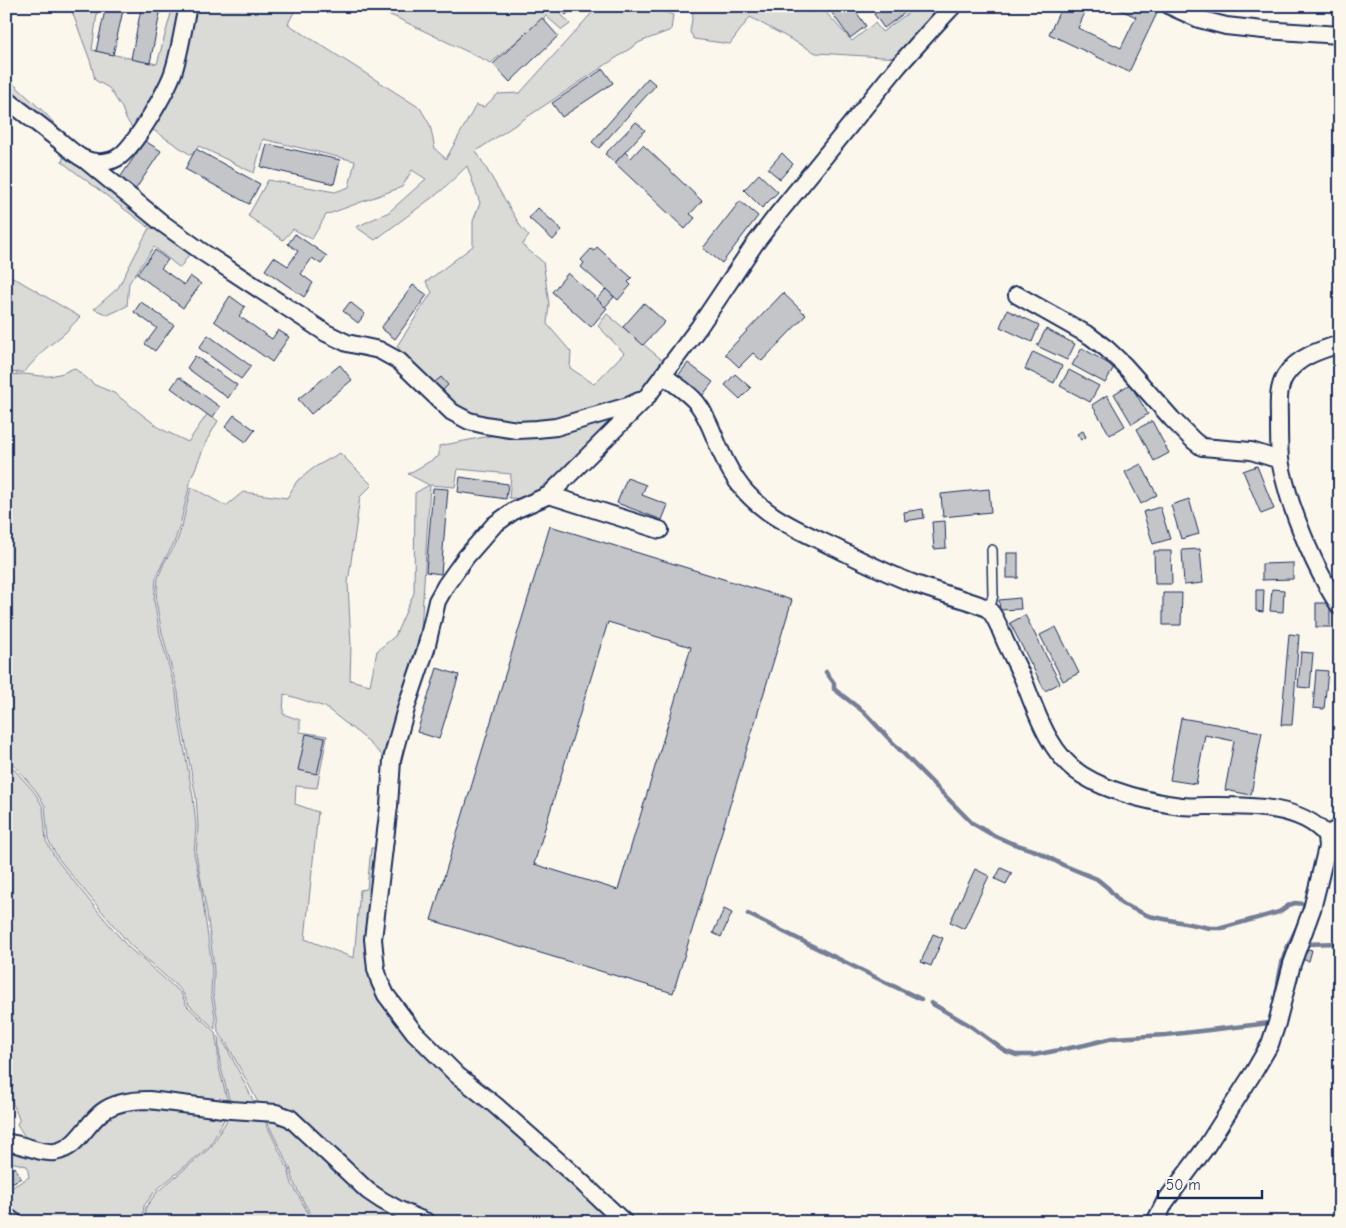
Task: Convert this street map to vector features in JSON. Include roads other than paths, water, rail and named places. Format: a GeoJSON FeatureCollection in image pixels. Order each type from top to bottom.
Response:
{"type":"FeatureCollection","features":[{"type":"Feature","properties":{"kind":"street"},"geometry":{"type":"LineString","coordinates":[[84,160],[96,163],[119,157],[129,148],[145,125],[173,73],[188,6]]}},
{"type":"Feature","properties":{"kind":"street"},"geometry":{"type":"LineString","coordinates":[[624,1222],[495,1105],[457,1075],[414,1032],[386,995],[376,969],[374,939],[389,806],[392,760],[407,705],[426,649],[437,601],[466,557],[494,525],[515,510],[549,495],[646,398],[699,327],[754,245],[898,65],[953,6]]}},
{"type":"Feature","properties":{"kind":"street"},"geometry":{"type":"LineString","coordinates":[[1170,6],[1199,19],[1226,26],[1340,35]]}},
{"type":"Feature","properties":{"kind":"street"},"geometry":{"type":"LineString","coordinates":[[6,99],[162,223],[201,251],[326,333],[347,343],[379,350],[398,361],[452,412],[470,421],[517,430],[536,429],[556,426],[628,406],[646,398]]}},
{"type":"Feature","properties":{"kind":"street"},"geometry":{"type":"LineString","coordinates":[[1017,295],[1090,336],[1106,349],[1124,365],[1172,418],[1202,447],[1251,451],[1280,460]]}},
{"type":"Feature","properties":{"kind":"street"},"geometry":{"type":"LineString","coordinates":[[1340,344],[1300,360],[1284,377],[1280,388],[1279,401],[1280,460],[1288,494],[1313,561],[1340,607]]}},
{"type":"Feature","properties":{"kind":"street"},"geometry":{"type":"LineString","coordinates":[[664,375],[696,402],[712,430],[734,478],[744,492],[758,504],[798,530],[864,562],[914,584],[989,610],[1022,677],[1043,727],[1056,750],[1070,767],[1082,776],[1118,792],[1182,806],[1267,808],[1285,812],[1312,823],[1321,829],[1333,832],[1326,846],[1314,901],[1294,955],[1270,1044],[1211,1139],[1165,1202],[1155,1222]]}},
{"type":"Feature","properties":{"kind":"street"},"geometry":{"type":"LineString","coordinates":[[549,495],[660,530]]}},
{"type":"Feature","properties":{"kind":"street"},"geometry":{"type":"LineString","coordinates":[[6,1143],[15,1143],[55,1152],[75,1142],[102,1112],[112,1106],[136,1100],[276,1113],[290,1118],[382,1202],[427,1222]]}},
{"type":"Feature","properties":{"kind":"street"},"geometry":{"type":"LineString","coordinates":[[6,1216],[14,1222]]}},
{"type":"Feature","properties":{"kind":"lane"},"geometry":{"type":"LineString","coordinates":[[989,610],[993,595],[992,550]]}},
{"type":"Feature","properties":{"kind":"waterway"},"geometry":{"type":"LineString","coordinates":[[826,672],[834,683],[834,689],[864,712],[972,823],[1011,843],[1036,851],[1097,879],[1122,904],[1149,916],[1210,928],[1222,928],[1279,912],[1295,903],[1304,904],[1304,911]]}},
{"type":"Feature","properties":{"kind":"waterway"},"geometry":{"type":"LineString","coordinates":[[748,914],[921,999]]}},
{"type":"Feature","properties":{"kind":"waterway"},"geometry":{"type":"LineString","coordinates":[[1276,996],[1283,960],[1299,923]]}},
{"type":"Feature","properties":{"kind":"waterway"},"geometry":{"type":"LineString","coordinates":[[1306,944],[1340,943]]}},
{"type":"Feature","properties":{"kind":"waterway"},"geometry":{"type":"LineString","coordinates":[[931,1003],[969,1025],[1005,1051],[1016,1055],[1034,1055],[1113,1038],[1166,1035],[1270,1023],[1271,1018]]}}]}
